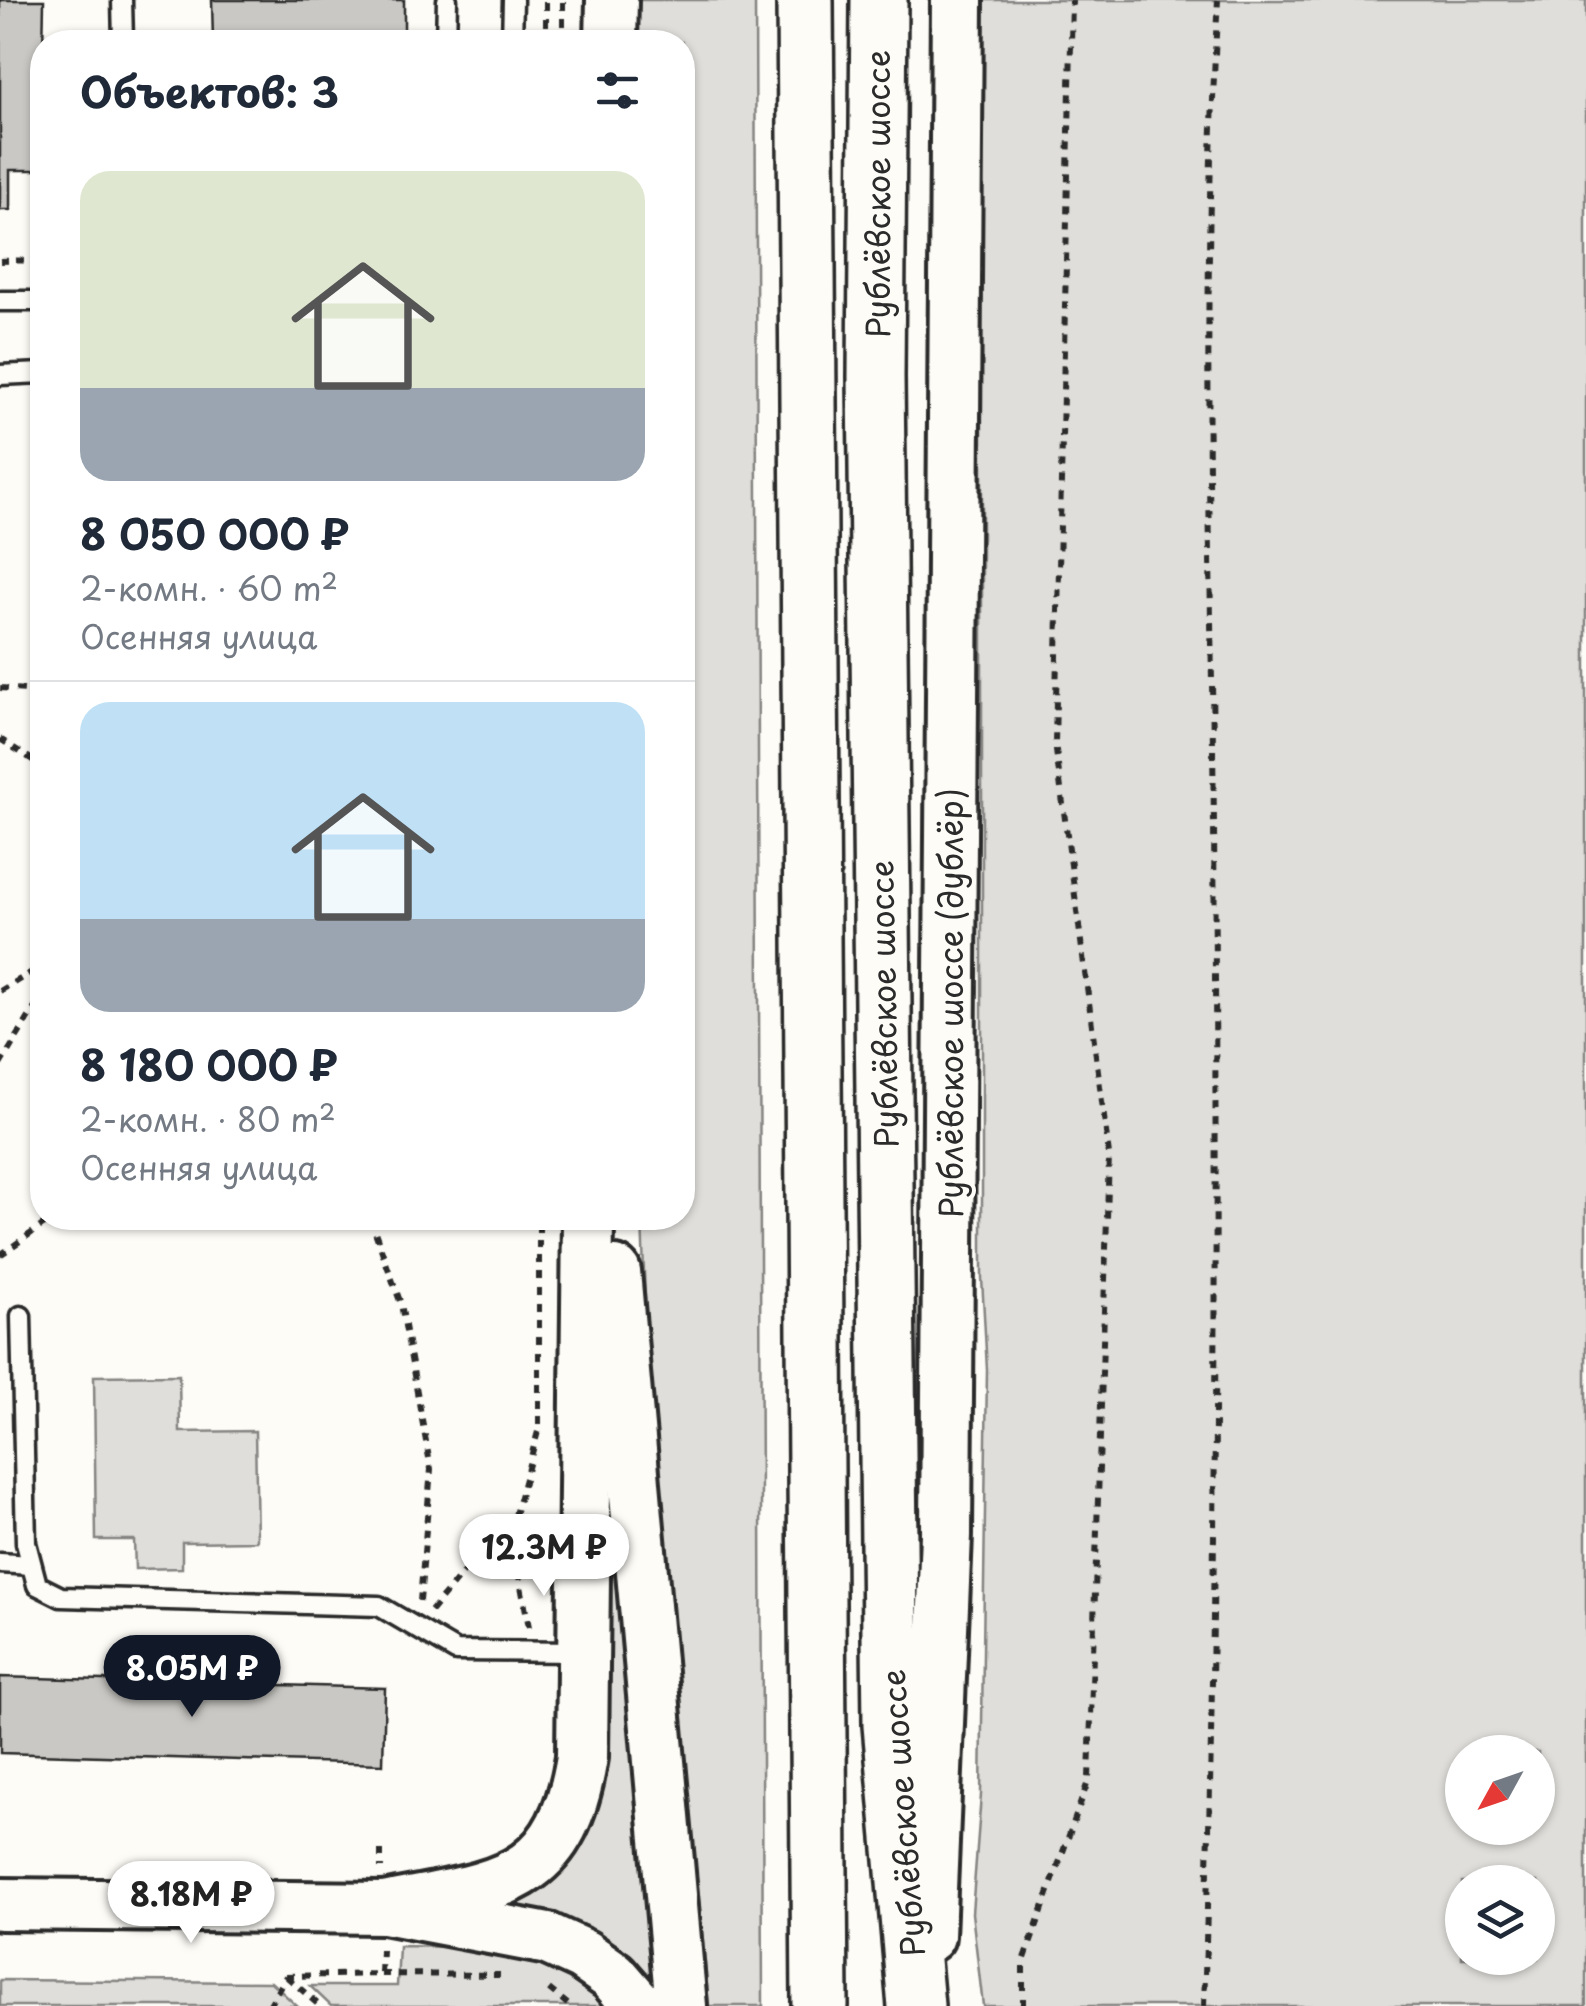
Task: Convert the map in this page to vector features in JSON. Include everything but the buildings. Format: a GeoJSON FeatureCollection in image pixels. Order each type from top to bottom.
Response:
{"type":"FeatureCollection","features":[{"type":"Feature","properties":{"kind":"main road"},"geometry":{"type":"LineString","coordinates":[[612,0],[612,30]]}},
{"type":"Feature","properties":{"kind":"main road"},"geometry":{"type":"LineString","coordinates":[[805,0],[820,2006]]}},
{"type":"Feature","properties":{"kind":"main road","name":"Рублёвское шоссе"},"geometry":{"type":"LineString","coordinates":[[879,0],[876,378],[891,1725],[916,2006]]}},
{"type":"Feature","properties":{"kind":"main road","name":"Рублёвское шоссе (дублёр)"},"geometry":{"type":"LineString","coordinates":[[926,2006],[946,1535],[957,0]]}},
{"type":"Feature","properties":{"kind":"main road"},"geometry":{"type":"LineString","coordinates":[[384,1908],[496,1883],[544,1856],[562,1832],[576,1792],[582,1757],[560,1652],[587,1230]]}},
{"type":"Feature","properties":{"kind":"main road"},"geometry":{"type":"LineString","coordinates":[[611,1230],[681,2006]]}},
{"type":"Feature","properties":{"kind":"main road"},"geometry":{"type":"LineString","coordinates":[[0,1904],[384,1908],[548,1939],[598,1966],[639,2006]]}},
{"type":"Feature","properties":{"kind":"lane"},"geometry":{"type":"LineString","coordinates":[[122,0],[122,30]]}},
{"type":"Feature","properties":{"kind":"lane"},"geometry":{"type":"LineString","coordinates":[[446,30],[447,0]]}},
{"type":"Feature","properties":{"kind":"lane"},"geometry":{"type":"LineString","coordinates":[[512,30],[513,0]]}},
{"type":"Feature","properties":{"kind":"lane"},"geometry":{"type":"LineString","coordinates":[[0,301],[30,301]]}},
{"type":"Feature","properties":{"kind":"lane"},"geometry":{"type":"LineString","coordinates":[[0,375],[30,374]]}},
{"type":"Feature","properties":{"kind":"lane"},"geometry":{"type":"LineString","coordinates":[[21,1316],[26,1543],[36,1585],[60,1597],[379,1606],[456,1651],[560,1652]]}},
{"type":"Feature","properties":{"kind":"lane"},"geometry":{"type":"LineString","coordinates":[[0,1563],[32,1565]]}},
{"type":"Feature","properties":{"kind":"path"},"geometry":{"type":"LineString","coordinates":[[546,0],[546,30]]}},
{"type":"Feature","properties":{"kind":"path"},"geometry":{"type":"LineString","coordinates":[[563,0],[563,30]]}},
{"type":"Feature","properties":{"kind":"path"},"geometry":{"type":"LineString","coordinates":[[1023,2006],[1024,1964],[1089,1779],[1109,1155],[1055,742],[1072,0]]}},
{"type":"Feature","properties":{"kind":"path"},"geometry":{"type":"LineString","coordinates":[[1204,2006],[1216,1646],[1214,825],[1205,344],[1218,0]]}},
{"type":"Feature","properties":{"kind":"path"},"geometry":{"type":"LineString","coordinates":[[0,261],[30,260]]}},
{"type":"Feature","properties":{"kind":"path"},"geometry":{"type":"LineString","coordinates":[[0,688],[30,690]]}},
{"type":"Feature","properties":{"kind":"path"},"geometry":{"type":"LineString","coordinates":[[0,739],[30,758]]}},
{"type":"Feature","properties":{"kind":"path"},"geometry":{"type":"LineString","coordinates":[[0,991],[30,973]]}},
{"type":"Feature","properties":{"kind":"path"},"geometry":{"type":"LineString","coordinates":[[0,1065],[30,1016]]}},
{"type":"Feature","properties":{"kind":"path"},"geometry":{"type":"LineString","coordinates":[[0,1256],[36,1230]]}},
{"type":"Feature","properties":{"kind":"path"},"geometry":{"type":"LineString","coordinates":[[374,1230],[402,1304],[431,1469],[418,1627]]}},
{"type":"Feature","properties":{"kind":"path"},"geometry":{"type":"LineString","coordinates":[[539,1230],[538,1428],[512,1540],[519,1590],[560,1652]]}},
{"type":"Feature","properties":{"kind":"path"},"geometry":{"type":"LineString","coordinates":[[418,1627],[516,1510]]}},
{"type":"Feature","properties":{"kind":"path"},"geometry":{"type":"LineString","coordinates":[[381,1974],[384,1908]]}},
{"type":"Feature","properties":{"kind":"path"},"geometry":{"type":"LineString","coordinates":[[286,1976],[514,1976]]}},
{"type":"Feature","properties":{"kind":"path"},"geometry":{"type":"LineString","coordinates":[[269,2006],[286,1976]]}},
{"type":"Feature","properties":{"kind":"path"},"geometry":{"type":"LineString","coordinates":[[286,1976],[320,2006]]}},
{"type":"Feature","properties":{"kind":"path"},"geometry":{"type":"LineString","coordinates":[[536,1982],[570,2006]]}},
{"type":"Feature","properties":{"kind":"shaded area"},"geometry":{"type":"Polygon","coordinates":[[[636,0],[755,0],[763,2006],[709,2006],[647,1352],[642,1230],[695,1230],[695,30],[636,30],[636,0]]]}},
{"type":"Feature","properties":{"kind":"shaded area"},"geometry":{"type":"Polygon","coordinates":[[[982,0],[1586,0],[1586,2006],[983,2006],[972,1913],[981,1795],[987,1370],[982,1278],[982,0]]]}},
{"type":"Feature","properties":{"kind":"shaded area"},"geometry":{"type":"Polygon","coordinates":[[[179,1375],[180,1432],[255,1431],[257,1541],[182,1542],[182,1568],[135,1569],[134,1540],[96,1540],[94,1376],[179,1375]]]}},
{"type":"Feature","properties":{"kind":"shaded area"},"geometry":{"type":"Polygon","coordinates":[[[611,1418],[658,1985],[615,1947],[578,1924],[537,1912],[479,1907],[543,1878],[611,1418]]]}},
{"type":"Feature","properties":{"kind":"shaded area"},"geometry":{"type":"Polygon","coordinates":[[[399,1946],[509,1948],[540,1953],[612,2006],[331,2006],[310,1986],[397,1986],[399,1946]]]}},
{"type":"Feature","properties":{"kind":"shaded area"},"geometry":{"type":"Polygon","coordinates":[[[0,1980],[271,1982],[297,2006],[0,2006],[0,1980]]]}}]}
